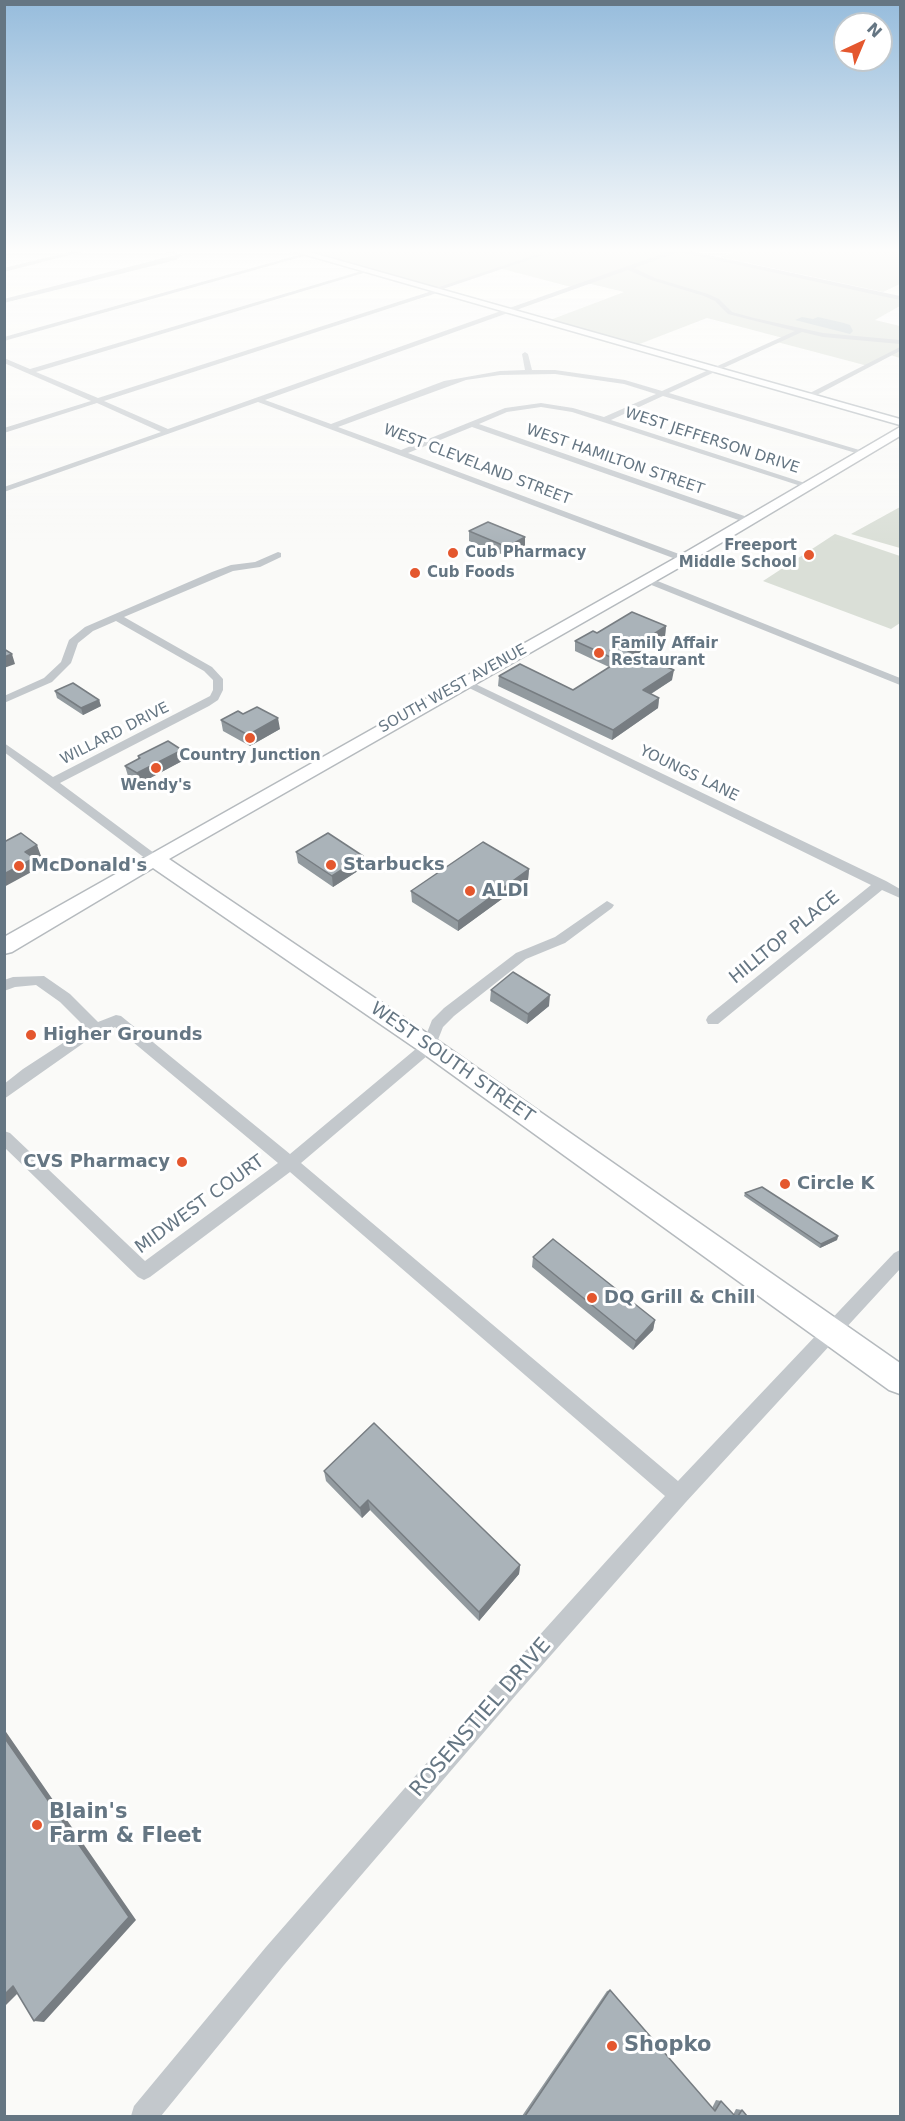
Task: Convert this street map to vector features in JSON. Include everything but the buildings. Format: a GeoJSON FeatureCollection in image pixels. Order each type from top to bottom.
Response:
{"type":"FeatureCollection","features":[{"type":"Feature","properties":{"kind":"main road"},"geometry":{"type":"LineString","coordinates":[[636,347],[900,422]]}},
{"type":"Feature","properties":{"kind":"main road","name":"SOUTH WEST AVENUE"},"geometry":{"type":"LineString","coordinates":[[4,947],[154,859],[750,521],[900,431]]}},
{"type":"Feature","properties":{"kind":"main road","name":"WEST SOUTH STREET"},"geometry":{"type":"LineString","coordinates":[[154,859],[429,1046],[900,1380]]}},
{"type":"Feature","properties":{"kind":"street"},"geometry":{"type":"LineString","coordinates":[[31,371],[112,347]]}},
{"type":"Feature","properties":{"kind":"street"},"geometry":{"type":"LineString","coordinates":[[4,431],[265,347]]}},
{"type":"Feature","properties":{"kind":"street"},"geometry":{"type":"LineString","coordinates":[[4,490],[409,347]]}},
{"type":"Feature","properties":{"kind":"street"},"geometry":{"type":"LineString","coordinates":[[604,420],[763,347]]}},
{"type":"Feature","properties":{"kind":"street"},"geometry":{"type":"LineString","coordinates":[[808,396],[900,349]]}},
{"type":"Feature","properties":{"kind":"street"},"geometry":{"type":"LineString","coordinates":[[525,354],[529,371]]}},
{"type":"Feature","properties":{"kind":"street"},"geometry":{"type":"LineString","coordinates":[[4,360],[168,432]]}},
{"type":"Feature","properties":{"kind":"street"},"geometry":{"type":"LineString","coordinates":[[331,427],[447,383],[484,375],[529,371],[600,377],[863,454]]}},
{"type":"Feature","properties":{"kind":"street","name":"WEST CLEVELAND STREET"},"geometry":{"type":"LineString","coordinates":[[259,400],[684,559]]}},
{"type":"Feature","properties":{"kind":"street","name":"WEST JEFFERSON DRIVE"},"geometry":{"type":"LineString","coordinates":[[402,453],[505,410],[541,405],[559,406],[810,486]]}},
{"type":"Feature","properties":{"kind":"street","name":"WEST HAMILTON STREET"},"geometry":{"type":"LineString","coordinates":[[472,424],[750,521]]}},
{"type":"Feature","properties":{"kind":"street"},"geometry":{"type":"LineString","coordinates":[[4,700],[48,680],[66,663],[73,642],[89,629],[215,574],[231,568],[257,565],[278,555]]}},
{"type":"Feature","properties":{"kind":"street"},"geometry":{"type":"LineString","coordinates":[[647,580],[900,682]]}},
{"type":"Feature","properties":{"kind":"street","name":"WILLARD DRIVE"},"geometry":{"type":"LineString","coordinates":[[52,782],[191,712],[214,698],[218,690],[218,679],[208,669],[116,617]]}},
{"type":"Feature","properties":{"kind":"street","name":"YOUNGS LANE"},"geometry":{"type":"LineString","coordinates":[[465,682],[900,894]]}},
{"type":"Feature","properties":{"kind":"street","name":"WEST SOUTH STREET"},"geometry":{"type":"LineString","coordinates":[[4,746],[154,859]]}},
{"type":"Feature","properties":{"kind":"street","name":"HILLTOP PLACE"},"geometry":{"type":"LineString","coordinates":[[713,1020],[881,884]]}},
{"type":"Feature","properties":{"kind":"street"},"geometry":{"type":"LineString","coordinates":[[429,1046],[437,1024],[463,1000],[521,956],[560,940],[607,905]]}},
{"type":"Feature","properties":{"kind":"street"},"geometry":{"type":"LineString","coordinates":[[4,986],[13,982],[39,980],[65,998],[97,1030]]}},
{"type":"Feature","properties":{"kind":"street","name":"MIDWEST COURT"},"geometry":{"type":"LineString","coordinates":[[4,1093],[28,1073],[80,1038],[116,1020],[290,1162]]}},
{"type":"Feature","properties":{"kind":"street","name":"MIDWEST COURT"},"geometry":{"type":"LineString","coordinates":[[4,1137],[144,1272],[290,1162],[429,1046]]}},
{"type":"Feature","properties":{"kind":"street"},"geometry":{"type":"LineString","coordinates":[[290,1162],[679,1495]]}},
{"type":"Feature","properties":{"kind":"street","name":"ROSENSTIEL DRIVE"},"geometry":{"type":"LineString","coordinates":[[144,2116],[298,1929],[508,1687],[679,1495],[900,1257]]}},
{"type":"Feature","properties":{"kind":"shaded area"},"geometry":{"type":"Polygon","coordinates":[[[796,347],[900,347],[900,358],[890,355],[868,366],[796,347]]]}},
{"type":"Feature","properties":{"kind":"shaded area"},"geometry":{"type":"Polygon","coordinates":[[[900,507],[900,548],[851,534],[900,507]]]}},
{"type":"Feature","properties":{"kind":"shaded area"},"geometry":{"type":"Polygon","coordinates":[[[835,534],[900,556],[900,623],[891,629],[763,581],[835,534]]]}},
{"type":"Feature","properties":{"kind":"place","name":"Cub Pharmacy"},"geometry":{"type":"Point","coordinates":[453,553]}},
{"type":"Feature","properties":{"kind":"place","name":"Freeport Middle School"},"geometry":{"type":"Point","coordinates":[809,555]}},
{"type":"Feature","properties":{"kind":"place","name":"Cub Foods"},"geometry":{"type":"Point","coordinates":[415,573]}},
{"type":"Feature","properties":{"kind":"place","name":"Family Affair Restaurant"},"geometry":{"type":"Point","coordinates":[599,653]}},
{"type":"Feature","properties":{"kind":"place","name":"Country Junction"},"geometry":{"type":"Point","coordinates":[250,738]}},
{"type":"Feature","properties":{"kind":"place","name":"Wendy's"},"geometry":{"type":"Point","coordinates":[156,768]}},
{"type":"Feature","properties":{"kind":"place","name":"Starbucks"},"geometry":{"type":"Point","coordinates":[331,865]}},
{"type":"Feature","properties":{"kind":"place","name":"McDonald's"},"geometry":{"type":"Point","coordinates":[19,866]}},
{"type":"Feature","properties":{"kind":"place","name":"ALDI"},"geometry":{"type":"Point","coordinates":[470,891]}},
{"type":"Feature","properties":{"kind":"place","name":"Higher Grounds"},"geometry":{"type":"Point","coordinates":[31,1035]}},
{"type":"Feature","properties":{"kind":"place","name":"CVS Pharmacy"},"geometry":{"type":"Point","coordinates":[182,1162]}},
{"type":"Feature","properties":{"kind":"place","name":"Circle K"},"geometry":{"type":"Point","coordinates":[785,1184]}},
{"type":"Feature","properties":{"kind":"place","name":"DQ Grill & Chill"},"geometry":{"type":"Point","coordinates":[592,1298]}},
{"type":"Feature","properties":{"kind":"place","name":"Blain's Farm & Fleet"},"geometry":{"type":"Point","coordinates":[37,1825]}},
{"type":"Feature","properties":{"kind":"place","name":"Shopko"},"geometry":{"type":"Point","coordinates":[612,2046]}}]}
